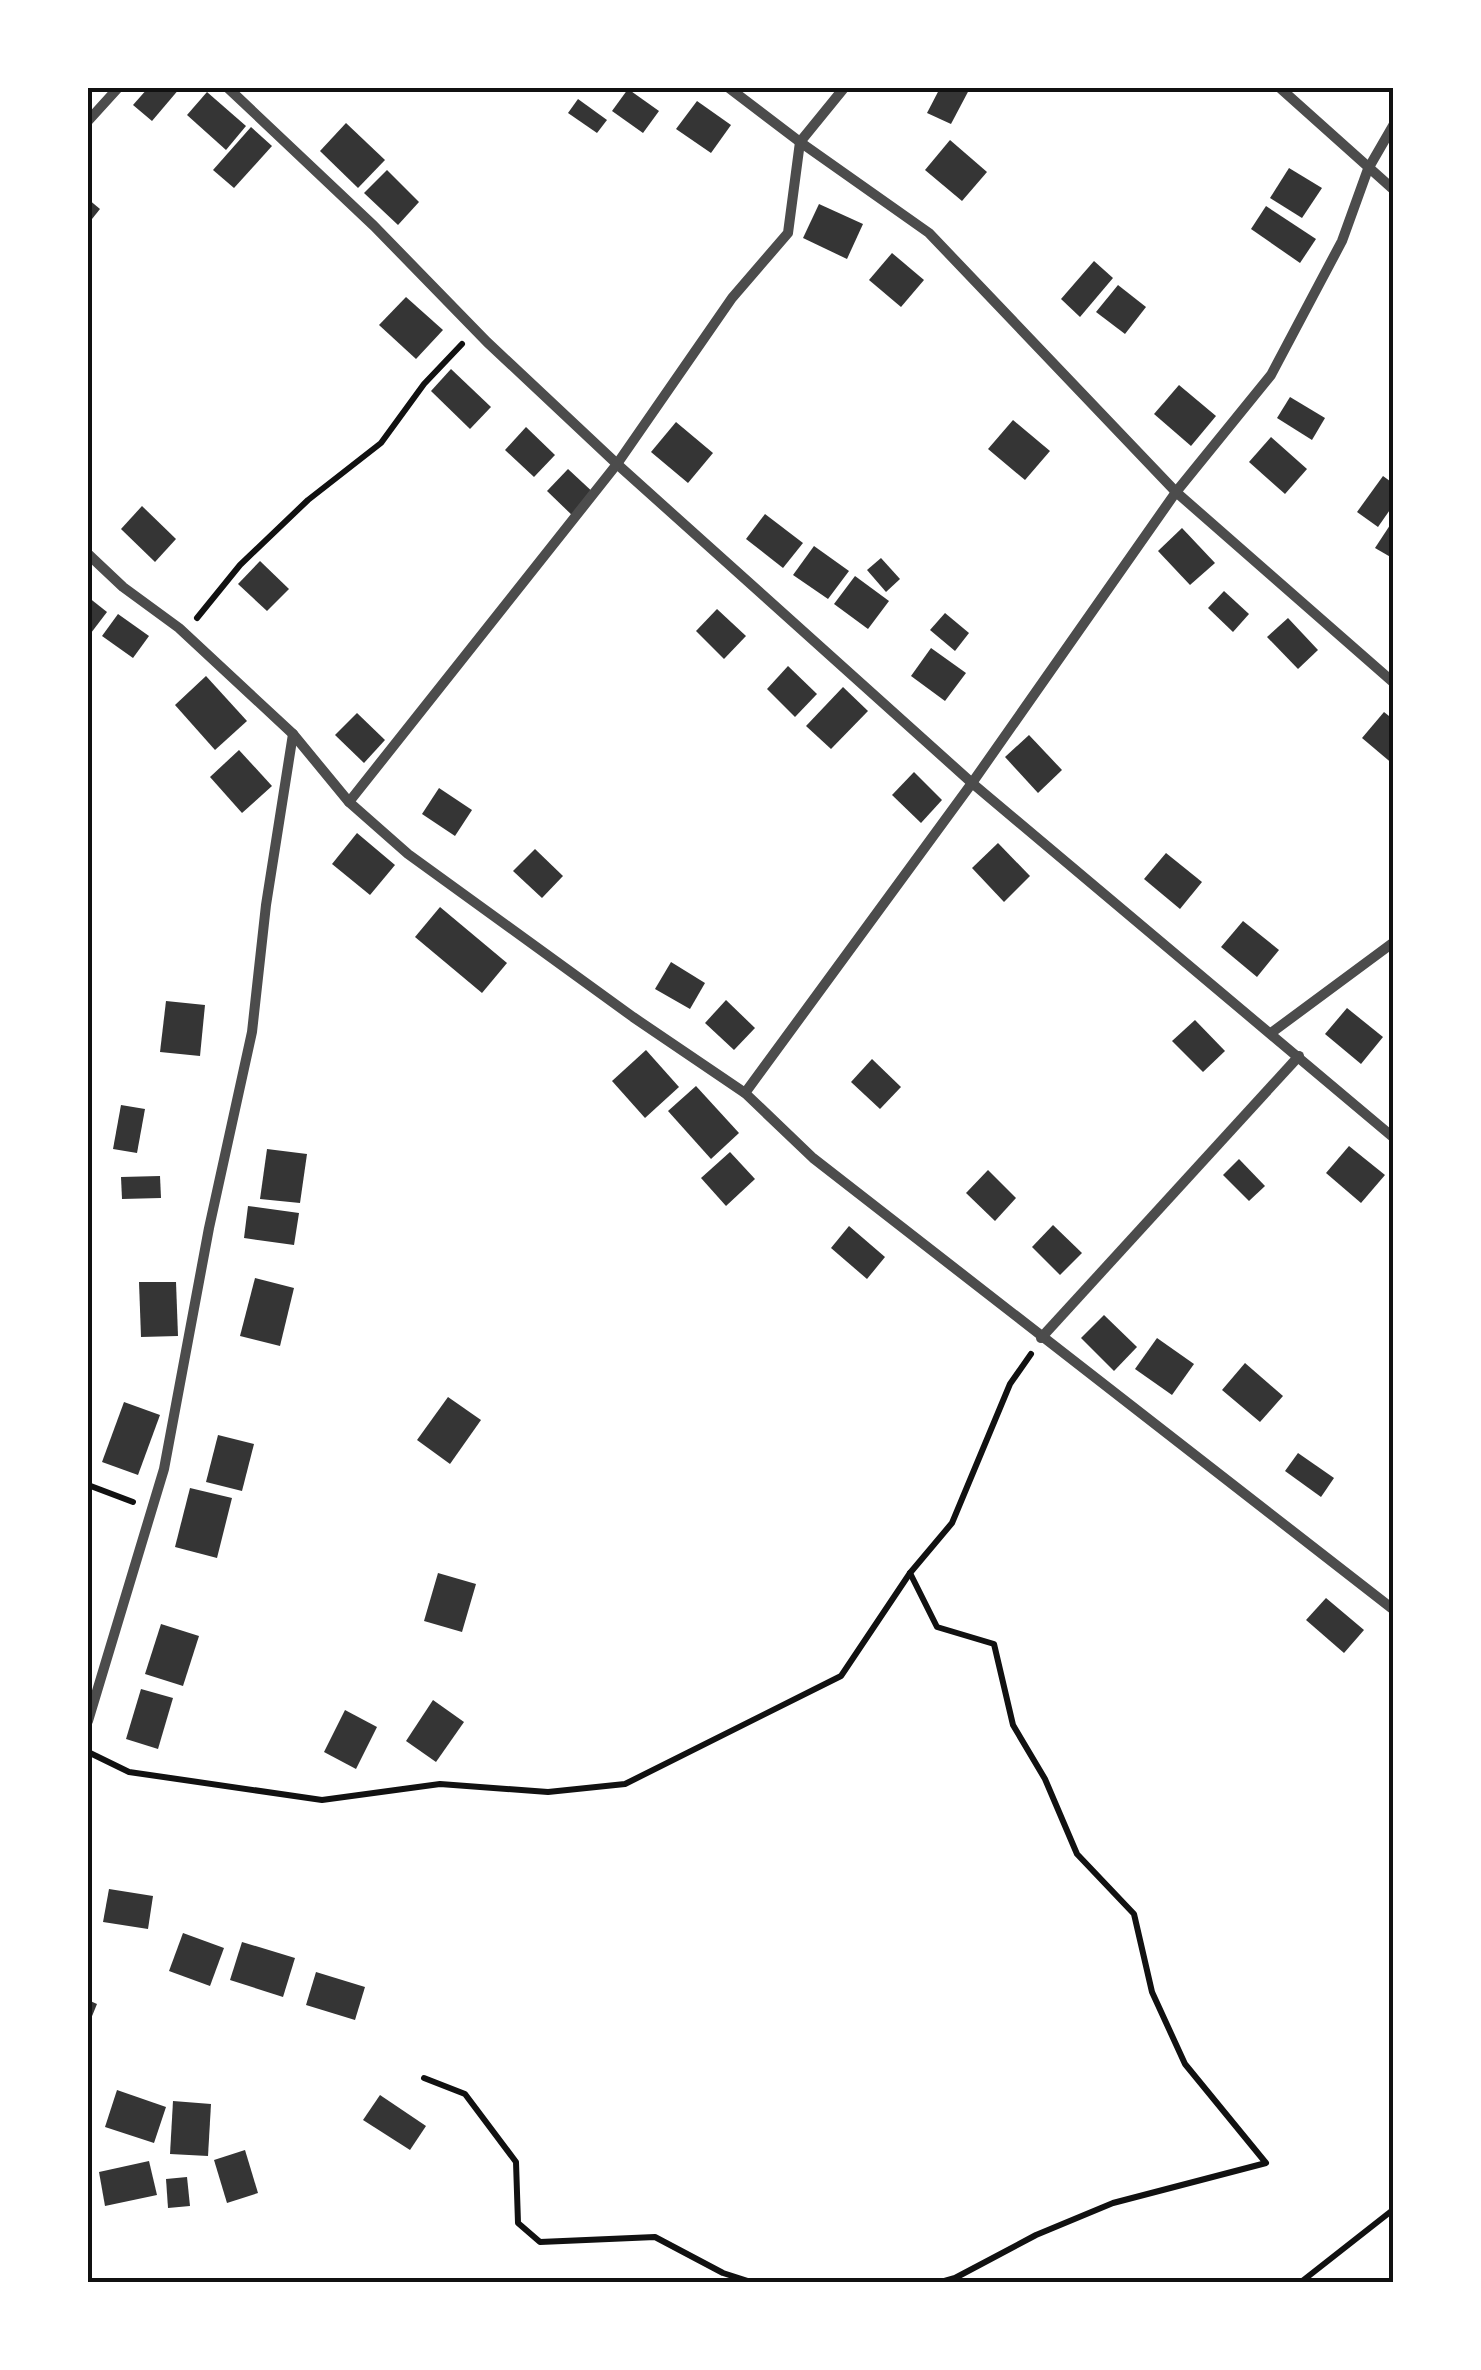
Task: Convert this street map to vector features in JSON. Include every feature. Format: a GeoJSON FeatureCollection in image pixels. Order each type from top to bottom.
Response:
{"type":"FeatureCollection","features":[{"type":"Feature","properties":{"kind":"street"},"geometry":{"type":"LineString","coordinates":[[88,121],[118,88]]}},
{"type":"Feature","properties":{"kind":"street"},"geometry":{"type":"LineString","coordinates":[[228,88],[617,464],[972,783],[1394,1138]]}},
{"type":"Feature","properties":{"kind":"street"},"geometry":{"type":"LineString","coordinates":[[729,88],[929,233],[1176,492],[1394,683]]}},
{"type":"Feature","properties":{"kind":"street"},"geometry":{"type":"LineString","coordinates":[[348,802],[617,464],[732,298],[788,233],[800,142],[844,88]]}},
{"type":"Feature","properties":{"kind":"street"},"geometry":{"type":"LineString","coordinates":[[1280,88],[1394,190]]}},
{"type":"Feature","properties":{"kind":"street"},"geometry":{"type":"LineString","coordinates":[[745,1093],[972,783],[1176,492],[1271,375],[1342,242],[1368,169],[1394,124]]}},
{"type":"Feature","properties":{"kind":"street"},"geometry":{"type":"LineString","coordinates":[[88,554],[123,587],[179,628],[293,734],[348,802],[408,854],[745,1093],[813,1158],[1394,1610]]}},
{"type":"Feature","properties":{"kind":"street"},"geometry":{"type":"LineString","coordinates":[[88,1721],[164,1469],[209,1228],[252,1032],[266,905],[293,734]]}},
{"type":"Feature","properties":{"kind":"street"},"geometry":{"type":"LineString","coordinates":[[1272,1033],[1394,942]]}},
{"type":"Feature","properties":{"kind":"street"},"geometry":{"type":"LineString","coordinates":[[1041,1338],[1299,1056]]}},
{"type":"Feature","properties":{"kind":"path"},"geometry":{"type":"LineString","coordinates":[[179,628],[196,620],[240,565],[308,500],[381,443],[424,384],[475,330]]}},
{"type":"Feature","properties":{"kind":"path"},"geometry":{"type":"LineString","coordinates":[[88,1752],[129,1772],[322,1800],[440,1784],[548,1792],[624,1784],[841,1676],[910,1573],[952,1523],[1010,1384],[1041,1338]]}},
{"type":"Feature","properties":{"kind":"path"},"geometry":{"type":"LineString","coordinates":[[88,1486],[152,1508]]}},
{"type":"Feature","properties":{"kind":"path"},"geometry":{"type":"LineString","coordinates":[[910,1573],[937,1626],[994,1644],[1012,1725],[1045,1779],[1077,1854],[1134,1914],[1152,1992],[1185,2064],[1266,2163],[1113,2203],[1036,2234],[941,2282]]}},
{"type":"Feature","properties":{"kind":"path"},"geometry":{"type":"LineString","coordinates":[[424,2078],[464,2094],[516,2162],[518,2223],[540,2242],[655,2237],[722,2273],[752,2282]]}},
{"type":"Feature","properties":{"kind":"path"},"geometry":{"type":"LineString","coordinates":[[1301,2282],[1394,2210]]}},
{"type":"Feature","properties":{"kind":"building"},"geometry":{"type":"Polygon","coordinates":[[[148,88],[180,88],[152,121],[133,105],[148,88]]]}},
{"type":"Feature","properties":{"kind":"building"},"geometry":{"type":"Polygon","coordinates":[[[940,88],[970,88],[951,124],[927,113],[940,88]]]}},
{"type":"Feature","properties":{"kind":"building"},"geometry":{"type":"Polygon","coordinates":[[[628,89],[659,111],[643,133],[612,111],[628,89]]]}},
{"type":"Feature","properties":{"kind":"building"},"geometry":{"type":"Polygon","coordinates":[[[207,92],[246,126],[226,150],[187,115],[207,92]]]}},
{"type":"Feature","properties":{"kind":"building"},"geometry":{"type":"Polygon","coordinates":[[[578,99],[607,120],[597,133],[568,113],[578,99]]]}},
{"type":"Feature","properties":{"kind":"building"},"geometry":{"type":"Polygon","coordinates":[[[697,101],[731,125],[711,153],[676,129],[697,101]]]}},
{"type":"Feature","properties":{"kind":"building"},"geometry":{"type":"Polygon","coordinates":[[[346,123],[385,160],[358,188],[320,151],[346,123]]]}},
{"type":"Feature","properties":{"kind":"building"},"geometry":{"type":"Polygon","coordinates":[[[251,127],[272,146],[234,188],[213,170],[251,127]]]}},
{"type":"Feature","properties":{"kind":"building"},"geometry":{"type":"Polygon","coordinates":[[[950,140],[987,172],[962,201],[925,170],[950,140]]]}},
{"type":"Feature","properties":{"kind":"building"},"geometry":{"type":"Polygon","coordinates":[[[1289,168],[1322,188],[1302,218],[1270,198],[1289,168]]]}},
{"type":"Feature","properties":{"kind":"building"},"geometry":{"type":"Polygon","coordinates":[[[387,170],[419,202],[398,225],[364,193],[387,170]]]}},
{"type":"Feature","properties":{"kind":"building"},"geometry":{"type":"Polygon","coordinates":[[[88,199],[100,209],[88,224],[88,199]]]}},
{"type":"Feature","properties":{"kind":"building"},"geometry":{"type":"Polygon","coordinates":[[[819,204],[863,224],[847,259],[803,238],[819,204]]]}},
{"type":"Feature","properties":{"kind":"building"},"geometry":{"type":"Polygon","coordinates":[[[1266,206],[1316,239],[1300,263],[1251,229],[1266,206]]]}},
{"type":"Feature","properties":{"kind":"building"},"geometry":{"type":"Polygon","coordinates":[[[892,253],[924,280],[901,307],[869,280],[892,253]]]}},
{"type":"Feature","properties":{"kind":"building"},"geometry":{"type":"Polygon","coordinates":[[[1094,261],[1113,278],[1080,317],[1061,299],[1094,261]]]}},
{"type":"Feature","properties":{"kind":"building"},"geometry":{"type":"Polygon","coordinates":[[[1118,285],[1146,307],[1125,334],[1096,312],[1118,285]]]}},
{"type":"Feature","properties":{"kind":"building"},"geometry":{"type":"Polygon","coordinates":[[[406,297],[443,330],[416,359],[379,325],[406,297]]]}},
{"type":"Feature","properties":{"kind":"building"},"geometry":{"type":"Polygon","coordinates":[[[451,369],[491,407],[470,429],[431,391],[451,369]]]}},
{"type":"Feature","properties":{"kind":"building"},"geometry":{"type":"Polygon","coordinates":[[[1179,385],[1216,416],[1191,446],[1154,414],[1179,385]]]}},
{"type":"Feature","properties":{"kind":"building"},"geometry":{"type":"Polygon","coordinates":[[[1290,397],[1325,418],[1312,440],[1277,418],[1290,397]]]}},
{"type":"Feature","properties":{"kind":"building"},"geometry":{"type":"Polygon","coordinates":[[[1013,420],[1050,451],[1025,480],[988,449],[1013,420]]]}},
{"type":"Feature","properties":{"kind":"building"},"geometry":{"type":"Polygon","coordinates":[[[676,422],[713,453],[688,483],[651,452],[676,422]]]}},
{"type":"Feature","properties":{"kind":"building"},"geometry":{"type":"Polygon","coordinates":[[[526,427],[555,455],[534,477],[505,450],[526,427]]]}},
{"type":"Feature","properties":{"kind":"building"},"geometry":{"type":"Polygon","coordinates":[[[1271,437],[1307,469],[1285,494],[1249,462],[1271,437]]]}},
{"type":"Feature","properties":{"kind":"building"},"geometry":{"type":"Polygon","coordinates":[[[568,469],[597,496],[576,519],[547,491],[568,469]]]}},
{"type":"Feature","properties":{"kind":"building"},"geometry":{"type":"Polygon","coordinates":[[[1383,476],[1394,484],[1394,504],[1378,527],[1357,512],[1383,476]]]}},
{"type":"Feature","properties":{"kind":"building"},"geometry":{"type":"Polygon","coordinates":[[[142,506],[176,539],[155,562],[121,529],[142,506]]]}},
{"type":"Feature","properties":{"kind":"building"},"geometry":{"type":"Polygon","coordinates":[[[765,514],[803,543],[783,568],[746,539],[765,514]]]}},
{"type":"Feature","properties":{"kind":"building"},"geometry":{"type":"Polygon","coordinates":[[[1394,519],[1394,559],[1375,548],[1394,519]]]}},
{"type":"Feature","properties":{"kind":"building"},"geometry":{"type":"Polygon","coordinates":[[[1182,528],[1215,563],[1190,585],[1158,551],[1182,528]]]}},
{"type":"Feature","properties":{"kind":"building"},"geometry":{"type":"Polygon","coordinates":[[[814,546],[849,571],[828,599],[793,575],[814,546]]]}},
{"type":"Feature","properties":{"kind":"building"},"geometry":{"type":"Polygon","coordinates":[[[881,558],[900,579],[886,592],[867,570],[881,558]]]}},
{"type":"Feature","properties":{"kind":"building"},"geometry":{"type":"Polygon","coordinates":[[[260,561],[289,589],[267,611],[238,584],[260,561]]]}},
{"type":"Feature","properties":{"kind":"building"},"geometry":{"type":"Polygon","coordinates":[[[855,576],[889,601],[868,629],[834,604],[855,576]]]}},
{"type":"Feature","properties":{"kind":"building"},"geometry":{"type":"Polygon","coordinates":[[[1224,591],[1249,614],[1233,632],[1208,608],[1224,591]]]}},
{"type":"Feature","properties":{"kind":"building"},"geometry":{"type":"Polygon","coordinates":[[[88,597],[107,612],[91,633],[88,630],[88,597]]]}},
{"type":"Feature","properties":{"kind":"building"},"geometry":{"type":"Polygon","coordinates":[[[717,609],[746,636],[724,659],[696,631],[717,609]]]}},
{"type":"Feature","properties":{"kind":"building"},"geometry":{"type":"Polygon","coordinates":[[[945,613],[969,633],[955,651],[930,630],[945,613]]]}},
{"type":"Feature","properties":{"kind":"building"},"geometry":{"type":"Polygon","coordinates":[[[118,614],[149,636],[133,658],[102,636],[118,614]]]}},
{"type":"Feature","properties":{"kind":"building"},"geometry":{"type":"Polygon","coordinates":[[[1288,618],[1318,650],[1298,669],[1267,637],[1288,618]]]}},
{"type":"Feature","properties":{"kind":"building"},"geometry":{"type":"Polygon","coordinates":[[[931,648],[966,673],[945,701],[911,676],[931,648]]]}},
{"type":"Feature","properties":{"kind":"building"},"geometry":{"type":"Polygon","coordinates":[[[788,666],[817,694],[795,717],[767,689],[788,666]]]}},
{"type":"Feature","properties":{"kind":"building"},"geometry":{"type":"Polygon","coordinates":[[[206,676],[247,721],[215,750],[175,705],[206,676]]]}},
{"type":"Feature","properties":{"kind":"building"},"geometry":{"type":"Polygon","coordinates":[[[843,687],[868,711],[831,749],[806,726],[843,687]]]}},
{"type":"Feature","properties":{"kind":"building"},"geometry":{"type":"Polygon","coordinates":[[[1384,712],[1394,720],[1394,765],[1362,738],[1384,712]]]}},
{"type":"Feature","properties":{"kind":"building"},"geometry":{"type":"Polygon","coordinates":[[[357,713],[385,740],[364,763],[335,735],[357,713]]]}},
{"type":"Feature","properties":{"kind":"building"},"geometry":{"type":"Polygon","coordinates":[[[1029,735],[1062,770],[1038,793],[1005,757],[1029,735]]]}},
{"type":"Feature","properties":{"kind":"building"},"geometry":{"type":"Polygon","coordinates":[[[239,750],[272,786],[242,813],[210,777],[239,750]]]}},
{"type":"Feature","properties":{"kind":"building"},"geometry":{"type":"Polygon","coordinates":[[[914,772],[942,800],[921,823],[892,795],[914,772]]]}},
{"type":"Feature","properties":{"kind":"building"},"geometry":{"type":"Polygon","coordinates":[[[439,788],[472,810],[455,836],[422,814],[439,788]]]}},
{"type":"Feature","properties":{"kind":"building"},"geometry":{"type":"Polygon","coordinates":[[[357,833],[395,865],[370,895],[332,864],[357,833]]]}},
{"type":"Feature","properties":{"kind":"building"},"geometry":{"type":"Polygon","coordinates":[[[998,843],[1030,876],[1004,902],[972,868],[998,843]]]}},
{"type":"Feature","properties":{"kind":"building"},"geometry":{"type":"Polygon","coordinates":[[[535,849],[563,876],[542,898],[513,871],[535,849]]]}},
{"type":"Feature","properties":{"kind":"building"},"geometry":{"type":"Polygon","coordinates":[[[1166,853],[1202,882],[1180,909],[1144,879],[1166,853]]]}},
{"type":"Feature","properties":{"kind":"building"},"geometry":{"type":"Polygon","coordinates":[[[440,907],[507,963],[482,993],[415,937],[440,907]]]}},
{"type":"Feature","properties":{"kind":"building"},"geometry":{"type":"Polygon","coordinates":[[[1243,921],[1279,950],[1257,977],[1221,947],[1243,921]]]}},
{"type":"Feature","properties":{"kind":"building"},"geometry":{"type":"Polygon","coordinates":[[[671,962],[705,983],[690,1009],[655,989],[671,962]]]}},
{"type":"Feature","properties":{"kind":"building"},"geometry":{"type":"Polygon","coordinates":[[[726,1000],[755,1028],[734,1050],[705,1023],[726,1000]]]}},
{"type":"Feature","properties":{"kind":"building"},"geometry":{"type":"Polygon","coordinates":[[[166,1001],[205,1005],[200,1056],[160,1052],[166,1001]]]}},
{"type":"Feature","properties":{"kind":"building"},"geometry":{"type":"Polygon","coordinates":[[[1347,1008],[1383,1037],[1361,1064],[1325,1034],[1347,1008]]]}},
{"type":"Feature","properties":{"kind":"building"},"geometry":{"type":"Polygon","coordinates":[[[1195,1020],[1225,1051],[1203,1072],[1172,1041],[1195,1020]]]}},
{"type":"Feature","properties":{"kind":"building"},"geometry":{"type":"Polygon","coordinates":[[[646,1050],[679,1087],[645,1118],[612,1081],[646,1050]]]}},
{"type":"Feature","properties":{"kind":"building"},"geometry":{"type":"Polygon","coordinates":[[[872,1059],[901,1087],[880,1109],[851,1082],[872,1059]]]}},
{"type":"Feature","properties":{"kind":"building"},"geometry":{"type":"Polygon","coordinates":[[[696,1086],[739,1133],[711,1159],[668,1111],[696,1086]]]}},
{"type":"Feature","properties":{"kind":"building"},"geometry":{"type":"Polygon","coordinates":[[[121,1105],[145,1109],[137,1153],[113,1149],[121,1105]]]}},
{"type":"Feature","properties":{"kind":"building"},"geometry":{"type":"Polygon","coordinates":[[[1349,1146],[1385,1175],[1361,1203],[1326,1173],[1349,1146]]]}},
{"type":"Feature","properties":{"kind":"building"},"geometry":{"type":"Polygon","coordinates":[[[267,1149],[307,1154],[300,1203],[260,1199],[267,1149]]]}},
{"type":"Feature","properties":{"kind":"building"},"geometry":{"type":"Polygon","coordinates":[[[730,1152],[755,1179],[726,1206],[701,1178],[730,1152]]]}},
{"type":"Feature","properties":{"kind":"building"},"geometry":{"type":"Polygon","coordinates":[[[1239,1159],[1265,1186],[1249,1201],[1223,1175],[1239,1159]]]}},
{"type":"Feature","properties":{"kind":"building"},"geometry":{"type":"Polygon","coordinates":[[[988,1170],[1016,1198],[995,1221],[966,1193],[988,1170]]]}},
{"type":"Feature","properties":{"kind":"building"},"geometry":{"type":"Polygon","coordinates":[[[160,1176],[161,1198],[122,1199],[121,1177],[160,1176]]]}},
{"type":"Feature","properties":{"kind":"building"},"geometry":{"type":"Polygon","coordinates":[[[248,1206],[299,1213],[294,1245],[244,1238],[248,1206]]]}},
{"type":"Feature","properties":{"kind":"building"},"geometry":{"type":"Polygon","coordinates":[[[1053,1225],[1082,1253],[1060,1275],[1032,1247],[1053,1225]]]}},
{"type":"Feature","properties":{"kind":"building"},"geometry":{"type":"Polygon","coordinates":[[[849,1226],[885,1257],[867,1279],[831,1248],[849,1226]]]}},
{"type":"Feature","properties":{"kind":"building"},"geometry":{"type":"Polygon","coordinates":[[[255,1278],[294,1288],[280,1346],[240,1336],[255,1278]]]}},
{"type":"Feature","properties":{"kind":"building"},"geometry":{"type":"Polygon","coordinates":[[[139,1282],[176,1282],[178,1336],[141,1337],[139,1282]]]}},
{"type":"Feature","properties":{"kind":"building"},"geometry":{"type":"Polygon","coordinates":[[[1104,1315],[1137,1347],[1114,1371],[1081,1338],[1104,1315]]]}},
{"type":"Feature","properties":{"kind":"building"},"geometry":{"type":"Polygon","coordinates":[[[1157,1338],[1194,1364],[1172,1395],[1135,1369],[1157,1338]]]}},
{"type":"Feature","properties":{"kind":"building"},"geometry":{"type":"Polygon","coordinates":[[[1245,1363],[1283,1396],[1260,1422],[1222,1390],[1245,1363]]]}},
{"type":"Feature","properties":{"kind":"building"},"geometry":{"type":"Polygon","coordinates":[[[448,1397],[481,1420],[450,1464],[417,1440],[448,1397]]]}},
{"type":"Feature","properties":{"kind":"building"},"geometry":{"type":"Polygon","coordinates":[[[124,1402],[160,1415],[138,1475],[102,1462],[124,1402]]]}},
{"type":"Feature","properties":{"kind":"building"},"geometry":{"type":"Polygon","coordinates":[[[218,1435],[254,1444],[242,1491],[206,1482],[218,1435]]]}},
{"type":"Feature","properties":{"kind":"building"},"geometry":{"type":"Polygon","coordinates":[[[1298,1453],[1334,1478],[1321,1497],[1285,1471],[1298,1453]]]}},
{"type":"Feature","properties":{"kind":"building"},"geometry":{"type":"Polygon","coordinates":[[[190,1488],[232,1498],[217,1558],[175,1547],[190,1488]]]}},
{"type":"Feature","properties":{"kind":"building"},"geometry":{"type":"Polygon","coordinates":[[[438,1573],[476,1584],[462,1632],[424,1621],[438,1573]]]}},
{"type":"Feature","properties":{"kind":"building"},"geometry":{"type":"Polygon","coordinates":[[[1326,1598],[1364,1630],[1344,1653],[1306,1620],[1326,1598]]]}},
{"type":"Feature","properties":{"kind":"building"},"geometry":{"type":"Polygon","coordinates":[[[161,1624],[199,1636],[183,1686],[145,1674],[161,1624]]]}},
{"type":"Feature","properties":{"kind":"building"},"geometry":{"type":"Polygon","coordinates":[[[141,1689],[173,1698],[158,1749],[126,1739],[141,1689]]]}},
{"type":"Feature","properties":{"kind":"building"},"geometry":{"type":"Polygon","coordinates":[[[433,1700],[464,1722],[436,1762],[406,1741],[433,1700]]]}},
{"type":"Feature","properties":{"kind":"building"},"geometry":{"type":"Polygon","coordinates":[[[345,1710],[377,1727],[356,1769],[324,1752],[345,1710]]]}},
{"type":"Feature","properties":{"kind":"building"},"geometry":{"type":"Polygon","coordinates":[[[109,1889],[153,1896],[148,1929],[103,1922],[109,1889]]]}},
{"type":"Feature","properties":{"kind":"building"},"geometry":{"type":"Polygon","coordinates":[[[183,1933],[224,1948],[210,1986],[169,1971],[183,1933]]]}},
{"type":"Feature","properties":{"kind":"building"},"geometry":{"type":"Polygon","coordinates":[[[242,1942],[295,1958],[283,1997],[230,1980],[242,1942]]]}},
{"type":"Feature","properties":{"kind":"building"},"geometry":{"type":"Polygon","coordinates":[[[316,1972],[365,1987],[355,2020],[306,2005],[316,1972]]]}},
{"type":"Feature","properties":{"kind":"building"},"geometry":{"type":"Polygon","coordinates":[[[88,2000],[97,2004],[88,2026],[88,2000]]]}},
{"type":"Feature","properties":{"kind":"building"},"geometry":{"type":"Polygon","coordinates":[[[117,2090],[166,2107],[154,2143],[105,2127],[117,2090]]]}},
{"type":"Feature","properties":{"kind":"building"},"geometry":{"type":"Polygon","coordinates":[[[380,2095],[426,2126],[410,2150],[363,2120],[380,2095]]]}},
{"type":"Feature","properties":{"kind":"building"},"geometry":{"type":"Polygon","coordinates":[[[173,2101],[211,2104],[208,2156],[170,2154],[173,2101]]]}},
{"type":"Feature","properties":{"kind":"building"},"geometry":{"type":"Polygon","coordinates":[[[245,2150],[258,2193],[227,2203],[214,2160],[245,2150]]]}},
{"type":"Feature","properties":{"kind":"building"},"geometry":{"type":"Polygon","coordinates":[[[149,2161],[157,2195],[105,2206],[99,2172],[149,2161]]]}},
{"type":"Feature","properties":{"kind":"building"},"geometry":{"type":"Polygon","coordinates":[[[187,2177],[190,2206],[168,2208],[166,2179],[187,2177]]]}}]}
